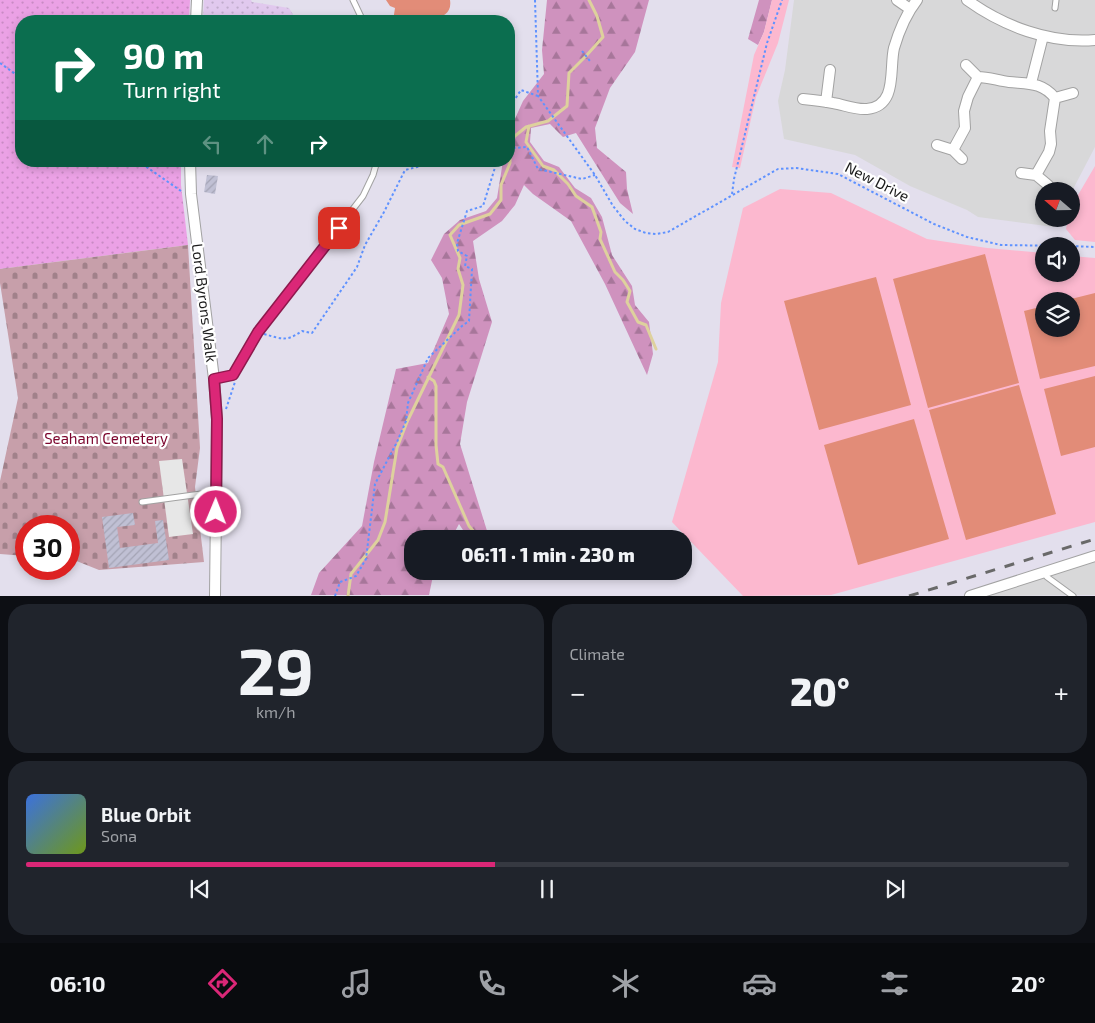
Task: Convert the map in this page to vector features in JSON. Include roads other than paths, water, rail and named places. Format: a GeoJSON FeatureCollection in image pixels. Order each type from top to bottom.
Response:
{"type":"FeatureCollection","features":[{"type":"Feature","properties":{"kind":"street"},"geometry":{"type":"LineString","coordinates":[[196,15],[197,0]]}},
{"type":"Feature","properties":{"kind":"street"},"geometry":{"type":"LineString","coordinates":[[897,0],[910,9]]}},
{"type":"Feature","properties":{"kind":"street"},"geometry":{"type":"LineString","coordinates":[[802,99],[859,109],[870,109],[877,106],[884,99],[891,86],[894,48],[910,9],[917,0]]}},
{"type":"Feature","properties":{"kind":"street"},"geometry":{"type":"LineString","coordinates":[[973,2],[1000,22],[1043,36],[1095,40]]}},
{"type":"Feature","properties":{"kind":"street"},"geometry":{"type":"LineString","coordinates":[[1031,83],[1043,36]]}},
{"type":"Feature","properties":{"kind":"street"},"geometry":{"type":"LineString","coordinates":[[966,65],[978,77],[1031,83],[1050,92],[1055,98],[1050,131],[1051,144],[1049,152],[1036,175]]}},
{"type":"Feature","properties":{"kind":"street"},"geometry":{"type":"LineString","coordinates":[[826,102],[830,70]]}},
{"type":"Feature","properties":{"kind":"street"},"geometry":{"type":"LineString","coordinates":[[953,150],[965,128],[964,111],[968,97],[978,77]]}},
{"type":"Feature","properties":{"kind":"street"},"geometry":{"type":"LineString","coordinates":[[1055,98],[1073,93]]}},
{"type":"Feature","properties":{"kind":"street"},"geometry":{"type":"LineString","coordinates":[[937,146],[953,150],[962,159]]}},
{"type":"Feature","properties":{"kind":"street","name":"Lord Byrons Walk"},"geometry":{"type":"LineString","coordinates":[[190,167],[191,194],[214,379],[217,419],[215,596]]}},
{"type":"Feature","properties":{"kind":"street"},"geometry":{"type":"LineString","coordinates":[[1021,173],[1036,175],[1044,182]]}},
{"type":"Feature","properties":{"kind":"street"},"geometry":{"type":"LineString","coordinates":[[970,596],[1095,556]]}},
{"type":"Feature","properties":{"kind":"street"},"geometry":{"type":"LineString","coordinates":[[991,589],[1000,596]]}},
{"type":"Feature","properties":{"kind":"lane"},"geometry":{"type":"LineString","coordinates":[[353,0],[359,15]]}},
{"type":"Feature","properties":{"kind":"lane"},"geometry":{"type":"LineString","coordinates":[[1055,8],[1056,0]]}},
{"type":"Feature","properties":{"kind":"lane"},"geometry":{"type":"LineString","coordinates":[[214,379],[233,375],[258,332],[363,196],[375,167]]}},
{"type":"Feature","properties":{"kind":"lane"},"geometry":{"type":"LineString","coordinates":[[142,502],[201,494],[217,495]]}},
{"type":"Feature","properties":{"kind":"lane"},"geometry":{"type":"LineString","coordinates":[[1044,572],[1073,596]]}},
{"type":"Feature","properties":{"kind":"waterway"},"geometry":{"type":"LineString","coordinates":[[515,136],[526,127],[548,121],[567,106],[569,73],[603,37],[597,16],[589,0]]}},
{"type":"Feature","properties":{"kind":"waterway"},"geometry":{"type":"LineString","coordinates":[[529,126],[526,142],[543,166],[554,170],[568,184],[576,196],[592,207],[601,232],[600,239],[615,272],[630,291],[627,302],[638,322],[646,325],[656,349]]}},
{"type":"Feature","properties":{"kind":"waterway"},"geometry":{"type":"LineString","coordinates":[[348,596],[351,574],[378,540],[385,522],[397,448],[407,422],[459,315],[463,285],[458,269],[460,258],[450,235],[459,225],[490,214],[501,200],[501,185],[508,167]]}},
{"type":"Feature","properties":{"kind":"waterway"},"geometry":{"type":"LineString","coordinates":[[428,377],[434,381],[436,386],[436,445],[438,464],[443,467],[472,530]]}},
{"type":"Feature","properties":{"kind":"railway"},"geometry":{"type":"LineString","coordinates":[[909,596],[1095,539]]}},
{"type":"Feature","properties":{"kind":"park label","name":"Seaham Cemetery"},"geometry":{"type":"Point","coordinates":[106,439]}}]}
